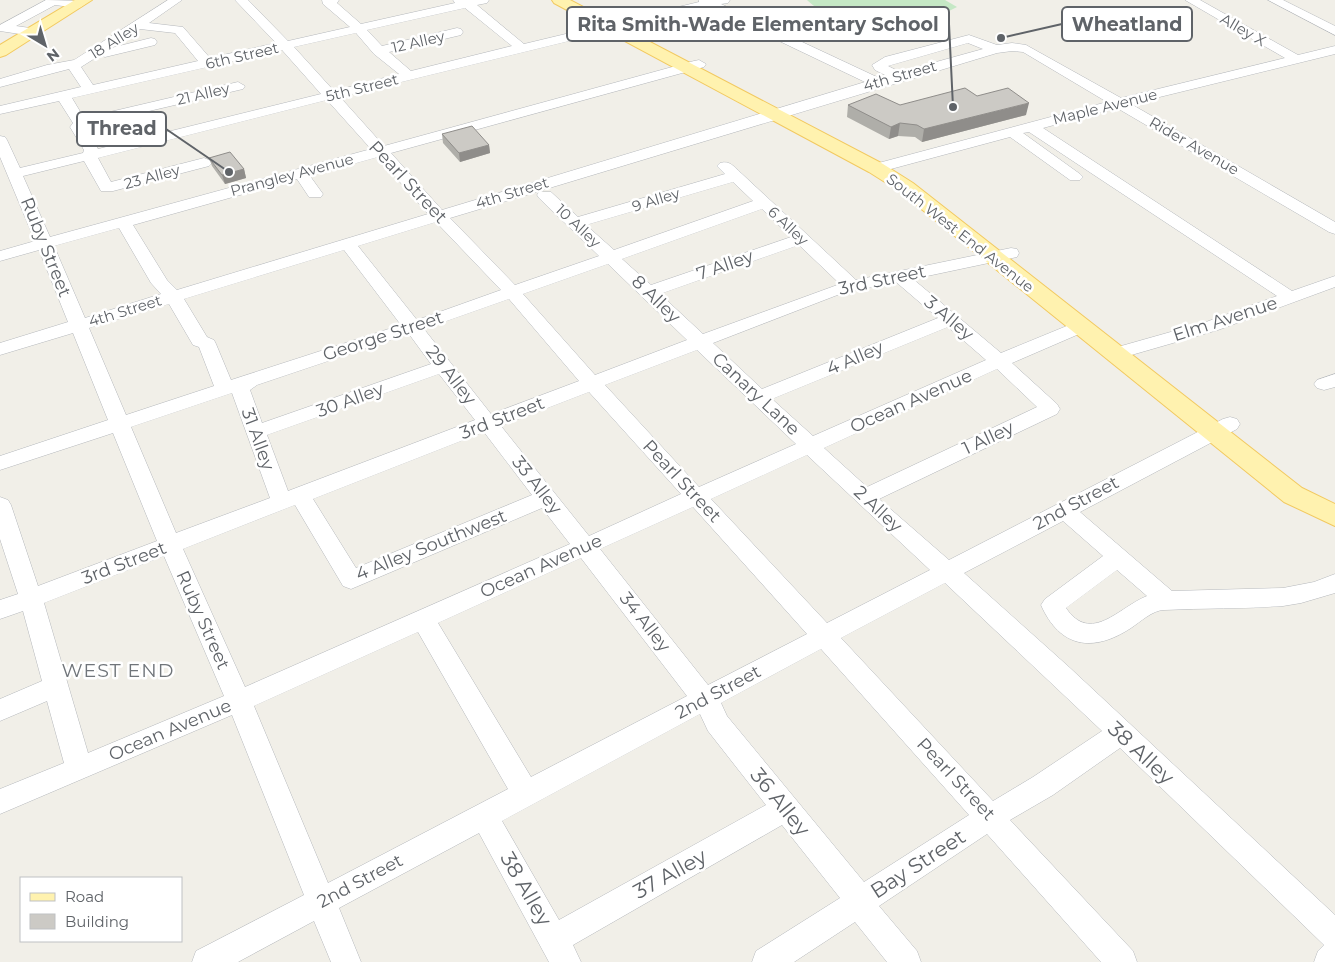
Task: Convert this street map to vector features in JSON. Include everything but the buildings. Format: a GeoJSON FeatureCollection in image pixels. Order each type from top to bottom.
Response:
{"type":"FeatureCollection","features":[{"type":"Feature","properties":{"kind":"main road","name":"South West End Avenue"},"geometry":{"type":"LineString","coordinates":[[559,0],[615,25],[884,166],[906,187],[1002,255],[1222,428],[1312,487],[1333,512]]}},
{"type":"Feature","properties":{"kind":"main road","name":"South West End Avenue"},"geometry":{"type":"LineString","coordinates":[[577,0],[615,25]]}},
{"type":"Feature","properties":{"kind":"main road"},"geometry":{"type":"LineString","coordinates":[[4,46],[33,32],[82,2]]}},
{"type":"Feature","properties":{"kind":"main road","name":"South West End Avenue"},"geometry":{"type":"LineString","coordinates":[[1002,255],[1080,327],[1124,351]]}},
{"type":"Feature","properties":{"kind":"street","name":"18 Alley"},"geometry":{"type":"LineString","coordinates":[[89,89],[74,66],[176,0]]}},
{"type":"Feature","properties":{"kind":"street","name":"Pearl Street"},"geometry":{"type":"LineString","coordinates":[[241,0],[286,46],[439,216],[513,293],[592,383],[698,496],[1122,962]]}},
{"type":"Feature","properties":{"kind":"street"},"geometry":{"type":"LineString","coordinates":[[333,0],[328,1],[359,29],[379,51],[409,76]]}},
{"type":"Feature","properties":{"kind":"street","name":"6th Street"},"geometry":{"type":"LineString","coordinates":[[0,110],[359,29],[463,2],[483,0]]}},
{"type":"Feature","properties":{"kind":"street","name":"5th Street"},"geometry":{"type":"LineString","coordinates":[[16,174],[706,2],[724,0]]}},
{"type":"Feature","properties":{"kind":"street","name":"Alley X"},"geometry":{"type":"LineString","coordinates":[[1191,0],[1295,59]]}},
{"type":"Feature","properties":{"kind":"street"},"geometry":{"type":"LineString","coordinates":[[1274,0],[1332,26]]}},
{"type":"Feature","properties":{"kind":"street"},"geometry":{"type":"LineString","coordinates":[[33,32],[3,28],[52,1],[82,2]]}},
{"type":"Feature","properties":{"kind":"street"},"geometry":{"type":"LineString","coordinates":[[463,2],[522,48]]}},
{"type":"Feature","properties":{"kind":"street"},"geometry":{"type":"LineString","coordinates":[[706,2],[878,83]]}},
{"type":"Feature","properties":{"kind":"street"},"geometry":{"type":"LineString","coordinates":[[139,25],[179,30],[245,93],[263,113]]}},
{"type":"Feature","properties":{"kind":"street","name":"12 Alley"},"geometry":{"type":"LineString","coordinates":[[379,51],[457,32]]}},
{"type":"Feature","properties":{"kind":"street"},"geometry":{"type":"LineString","coordinates":[[899,77],[880,68],[879,65],[890,60],[969,39],[996,48]]}},
{"type":"Feature","properties":{"kind":"street"},"geometry":{"type":"LineString","coordinates":[[89,56],[151,42]]}},
{"type":"Feature","properties":{"kind":"street","name":"4th Street"},"geometry":{"type":"LineString","coordinates":[[0,348],[996,48],[1012,47],[1026,49]]}},
{"type":"Feature","properties":{"kind":"street","name":"Rider Avenue"},"geometry":{"type":"LineString","coordinates":[[1026,49],[1335,229]]}},
{"type":"Feature","properties":{"kind":"street","name":"Maple Avenue"},"geometry":{"type":"LineString","coordinates":[[884,166],[1119,103],[1335,50]]}},
{"type":"Feature","properties":{"kind":"street"},"geometry":{"type":"LineString","coordinates":[[0,83],[52,68],[76,64]]}},
{"type":"Feature","properties":{"kind":"street","name":"Prangley Avenue"},"geometry":{"type":"LineString","coordinates":[[0,256],[693,66]]}},
{"type":"Feature","properties":{"kind":"street","name":"21 Alley"},"geometry":{"type":"LineString","coordinates":[[80,123],[245,93]]}},
{"type":"Feature","properties":{"kind":"street"},"geometry":{"type":"LineString","coordinates":[[63,95],[80,123],[77,127],[91,150],[89,156]]}},
{"type":"Feature","properties":{"kind":"street"},"geometry":{"type":"LineString","coordinates":[[1030,126],[1290,297]]}},
{"type":"Feature","properties":{"kind":"street"},"geometry":{"type":"LineString","coordinates":[[1011,131],[1070,173],[1047,174]]}},
{"type":"Feature","properties":{"kind":"street","name":"Ruby Street"},"geometry":{"type":"LineString","coordinates":[[0,140],[4,158],[16,174],[170,545],[239,701],[346,962]]}},
{"type":"Feature","properties":{"kind":"street","name":"23 Alley"},"geometry":{"type":"LineString","coordinates":[[89,156],[107,188],[204,163]]}},
{"type":"Feature","properties":{"kind":"street","name":"6 Alley"},"geometry":{"type":"LineString","coordinates":[[731,171],[851,285]]}},
{"type":"Feature","properties":{"kind":"street","name":"9 Alley"},"geometry":{"type":"LineString","coordinates":[[575,223],[731,171]]}},
{"type":"Feature","properties":{"kind":"street"},"geometry":{"type":"LineString","coordinates":[[300,173],[315,194]]}},
{"type":"Feature","properties":{"kind":"street","name":"10 Alley"},"geometry":{"type":"LineString","coordinates":[[545,195],[612,256]]}},
{"type":"Feature","properties":{"kind":"street","name":"George Street"},"geometry":{"type":"LineString","coordinates":[[0,463],[414,327],[764,203]]}},
{"type":"Feature","properties":{"kind":"street"},"geometry":{"type":"LineString","coordinates":[[123,222],[160,283],[173,296],[200,341],[207,344],[225,388]]}},
{"type":"Feature","properties":{"kind":"street","name":"7 Alley"},"geometry":{"type":"LineString","coordinates":[[649,292],[802,239]]}},
{"type":"Feature","properties":{"kind":"street","name":"29 Alley"},"geometry":{"type":"LineString","coordinates":[[348,244],[489,422]]}},
{"type":"Feature","properties":{"kind":"street"},"geometry":{"type":"LineString","coordinates":[[0,251],[19,251]]}},
{"type":"Feature","properties":{"kind":"street","name":"3rd Street"},"geometry":{"type":"LineString","coordinates":[[0,610],[851,285],[1002,255]]}},
{"type":"Feature","properties":{"kind":"street","name":"8 Alley"},"geometry":{"type":"LineString","coordinates":[[612,256],[701,341]]}},
{"type":"Feature","properties":{"kind":"street","name":"3 Alley"},"geometry":{"type":"LineString","coordinates":[[899,276],[1000,361]]}},
{"type":"Feature","properties":{"kind":"street","name":"Elm Avenue"},"geometry":{"type":"LineString","coordinates":[[1124,351],[1212,326],[1335,281]]}},
{"type":"Feature","properties":{"kind":"street","name":"4 Alley"},"geometry":{"type":"LineString","coordinates":[[759,397],[951,319]]}},
{"type":"Feature","properties":{"kind":"street","name":"Ocean Avenue"},"geometry":{"type":"LineString","coordinates":[[0,802],[239,701],[1080,327]]}},
{"type":"Feature","properties":{"kind":"street","name":"Canary Lane"},"geometry":{"type":"LineString","coordinates":[[701,341],[812,446]]}},
{"type":"Feature","properties":{"kind":"street","name":"1 Alley"},"geometry":{"type":"LineString","coordinates":[[864,497],[1050,409],[1000,361]]}},
{"type":"Feature","properties":{"kind":"street","name":"30 Alley"},"geometry":{"type":"LineString","coordinates":[[256,432],[444,366]]}},
{"type":"Feature","properties":{"kind":"street","name":"31 Alley"},"geometry":{"type":"LineString","coordinates":[[251,380],[240,388],[275,486],[292,499]]}},
{"type":"Feature","properties":{"kind":"street","name":"33 Alley"},"geometry":{"type":"LineString","coordinates":[[489,422],[546,498],[586,546]]}},
{"type":"Feature","properties":{"kind":"street","name":"2nd Street"},"geometry":{"type":"LineString","coordinates":[[207,962],[1222,428]]}},
{"type":"Feature","properties":{"kind":"street","name":"2 Alley"},"geometry":{"type":"LineString","coordinates":[[812,446],[864,497],[946,572]]}},
{"type":"Feature","properties":{"kind":"street","name":"4 Alley Southwest"},"geometry":{"type":"LineString","coordinates":[[292,499],[351,580],[546,498]]}},
{"type":"Feature","properties":{"kind":"street"},"geometry":{"type":"LineString","coordinates":[[1064,510],[1168,601]]}},
{"type":"Feature","properties":{"kind":"street"},"geometry":{"type":"LineString","coordinates":[[1,515],[30,599],[79,769]]}},
{"type":"Feature","properties":{"kind":"street","name":"34 Alley"},"geometry":{"type":"LineString","coordinates":[[586,546],[704,699]]}},
{"type":"Feature","properties":{"kind":"street"},"geometry":{"type":"LineString","coordinates":[[1118,557],[1053,605],[1058,618],[1082,634],[1093,634],[1115,626],[1157,602],[1220,598],[1266,598],[1301,594],[1335,583]]}},
{"type":"Feature","properties":{"kind":"street","name":"38 Alley"},"geometry":{"type":"LineString","coordinates":[[946,572],[1060,674],[1335,935]]}},
{"type":"Feature","properties":{"kind":"street"},"geometry":{"type":"LineString","coordinates":[[424,619],[526,794]]}},
{"type":"Feature","properties":{"kind":"street"},"geometry":{"type":"LineString","coordinates":[[0,710],[55,687]]}},
{"type":"Feature","properties":{"kind":"street","name":"36 Alley"},"geometry":{"type":"LineString","coordinates":[[704,699],[716,723],[861,901],[866,912],[906,962]]}},
{"type":"Feature","properties":{"kind":"street","name":"Bay Street"},"geometry":{"type":"LineString","coordinates":[[767,962],[990,817],[1043,786],[1120,733]]}},
{"type":"Feature","properties":{"kind":"street","name":"37 Alley"},"geometry":{"type":"LineString","coordinates":[[560,951],[786,808]]}},
{"type":"Feature","properties":{"kind":"street","name":"38 Alley"},"geometry":{"type":"LineString","coordinates":[[484,816],[560,951]]}},
{"type":"Feature","properties":{"kind":"street"},"geometry":{"type":"LineString","coordinates":[[1328,962],[1335,956]]}},
{"type":"Feature","properties":{"kind":"green space"},"geometry":{"type":"Polygon","coordinates":[[[807,0],[945,0],[957,7],[922,20],[880,24],[859,23],[839,18],[822,11],[807,0]]]}},
{"type":"Feature","properties":{"kind":"place","name":"Wheatland"},"geometry":{"type":"Point","coordinates":[1001,38]}},
{"type":"Feature","properties":{"kind":"place","name":"Rita Smith-Wade Elementary School"},"geometry":{"type":"Point","coordinates":[953,107]}},
{"type":"Feature","properties":{"kind":"place","name":"Thread"},"geometry":{"type":"Point","coordinates":[229,172]}},
{"type":"Feature","properties":{"kind":"district","name":"WEST END"},"geometry":{"type":"Point","coordinates":[118,670]}}]}
